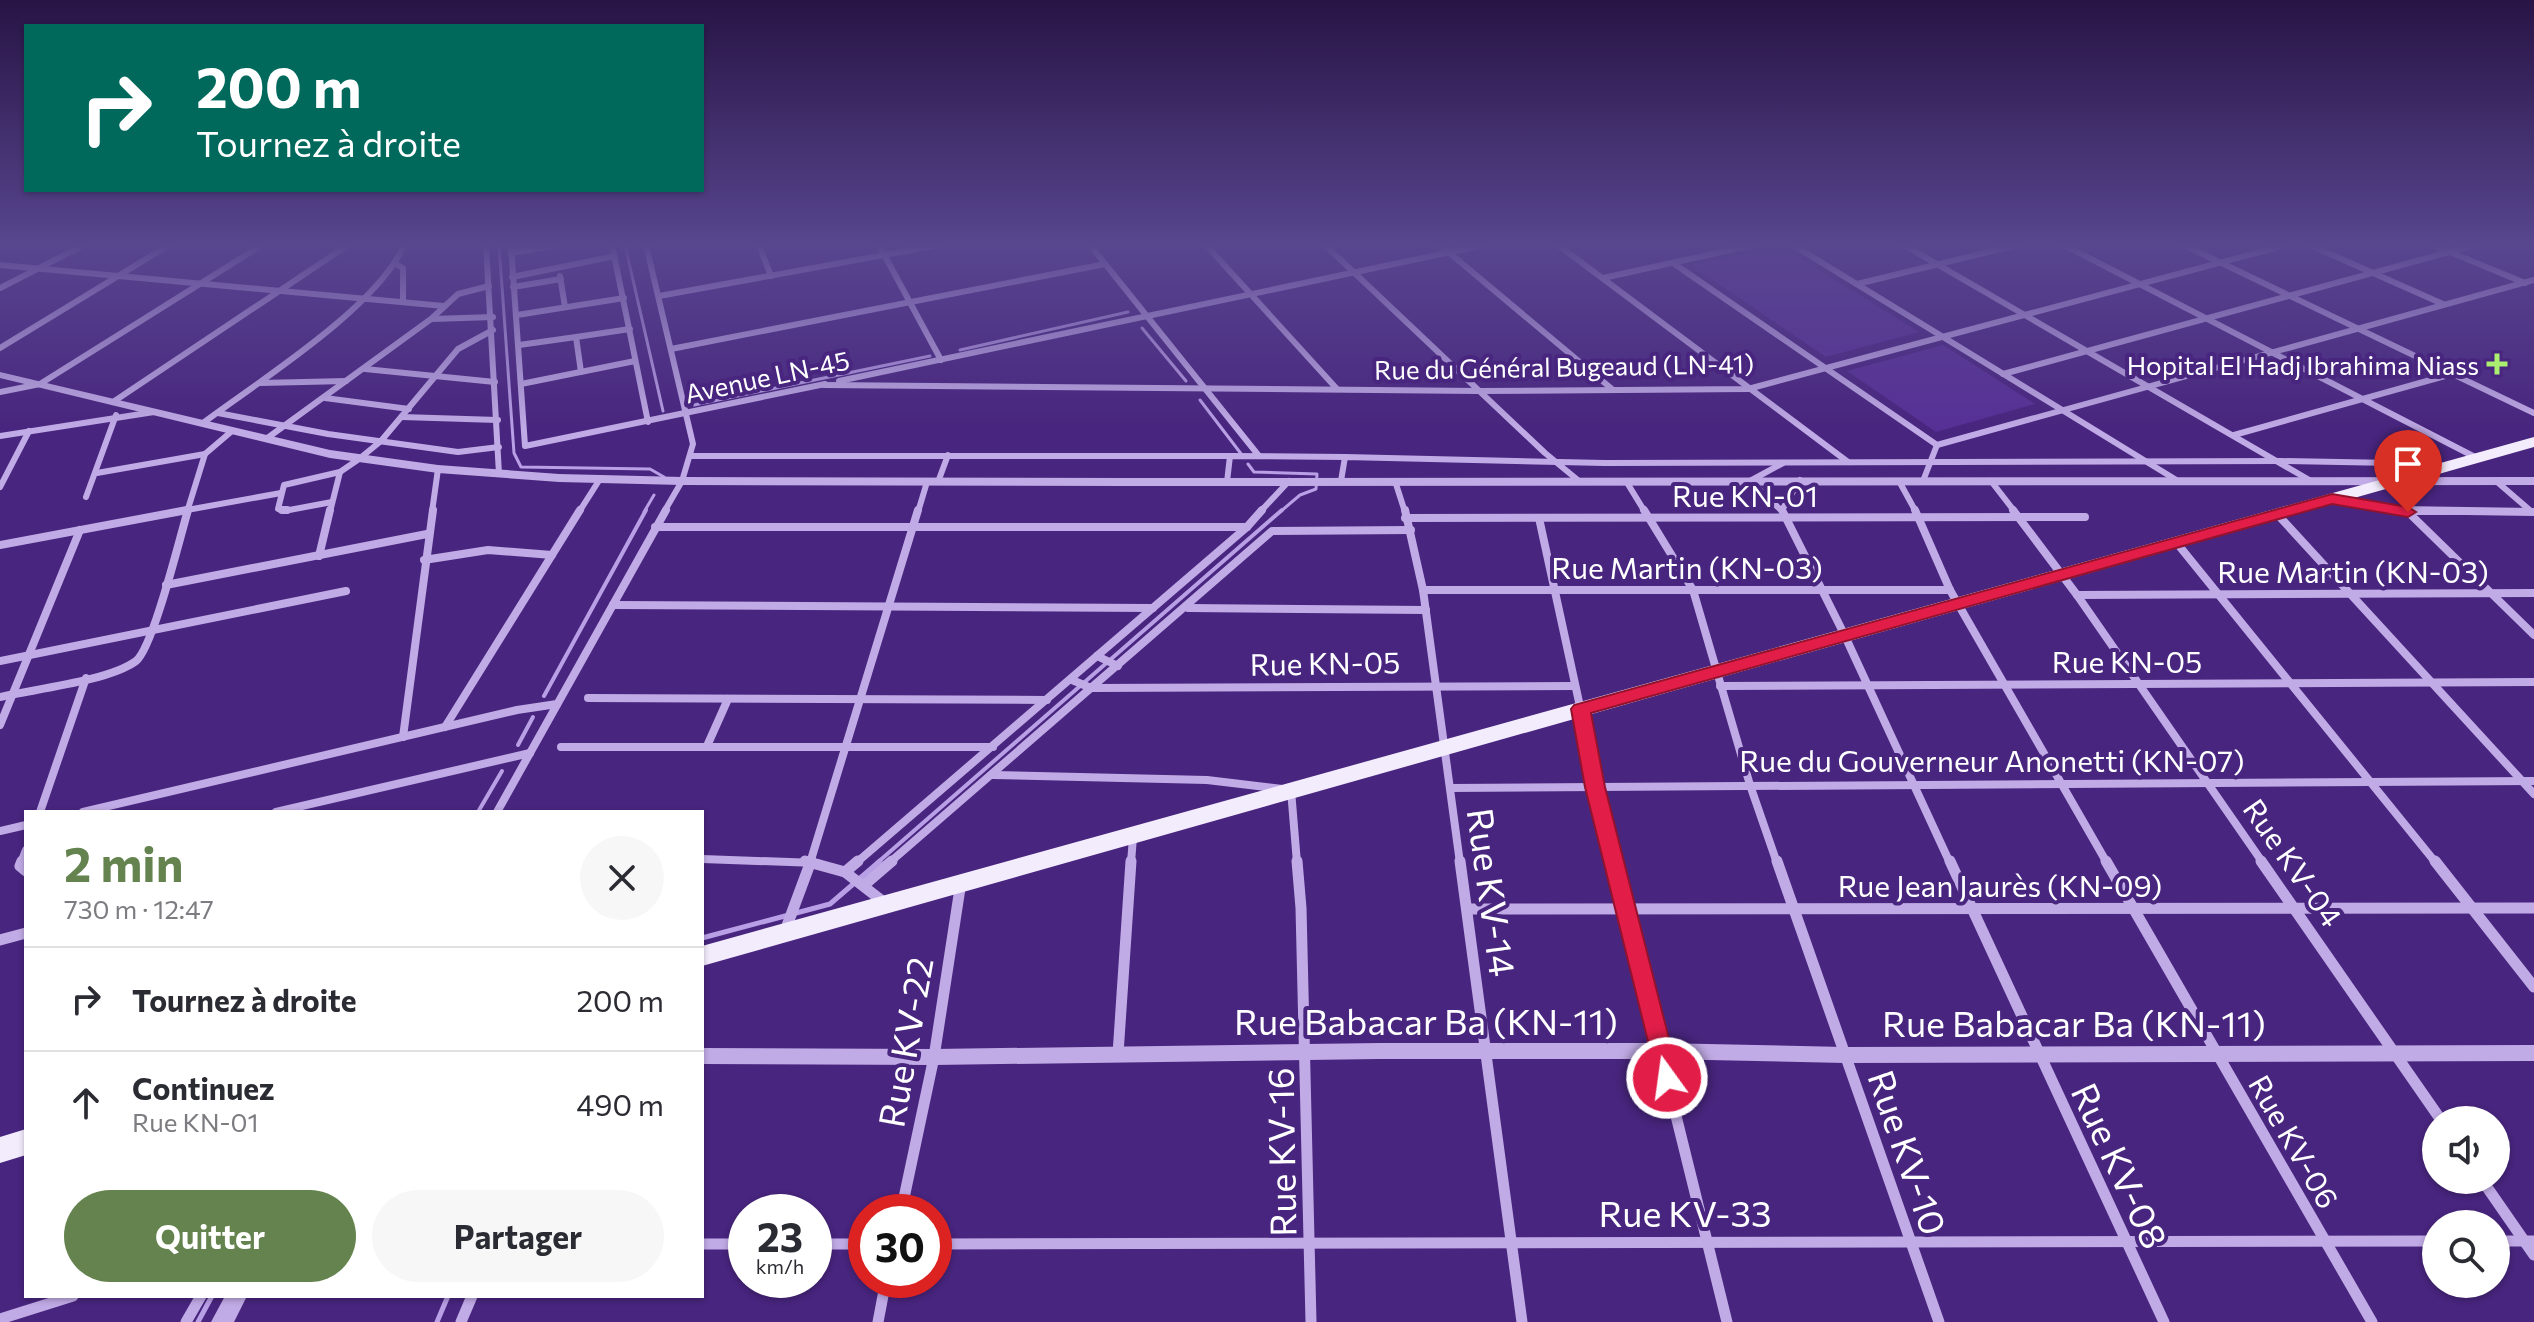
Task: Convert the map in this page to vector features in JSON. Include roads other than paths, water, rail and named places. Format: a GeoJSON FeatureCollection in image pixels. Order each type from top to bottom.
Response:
{"type":"FeatureCollection","features":[{"type":"Feature","properties":{"kind":"main road"},"geometry":{"type":"LineString","coordinates":[[704,955],[787,928],[1581,709],[1718,678],[1953,596],[2061,575],[2534,442]]}},
{"type":"Feature","properties":{"kind":"main road"},"geometry":{"type":"LineString","coordinates":[[0,1150],[24,1143]]}},
{"type":"Feature","properties":{"kind":"street"},"geometry":{"type":"LineString","coordinates":[[0,348],[69,307]]}},
{"type":"Feature","properties":{"kind":"street"},"geometry":{"type":"LineString","coordinates":[[0,392],[40,384],[164,307]]}},
{"type":"Feature","properties":{"kind":"street"},"geometry":{"type":"LineString","coordinates":[[0,436],[115,409],[259,307]]}},
{"type":"Feature","properties":{"kind":"street"},"geometry":{"type":"LineString","coordinates":[[203,423],[356,307]]}},
{"type":"Feature","properties":{"kind":"street"},"geometry":{"type":"LineString","coordinates":[[266,439],[348,381],[443,307]]}},
{"type":"Feature","properties":{"kind":"street"},"geometry":{"type":"LineString","coordinates":[[492,307],[499,474]]}},
{"type":"Feature","properties":{"kind":"street"},"geometry":{"type":"LineString","coordinates":[[516,307],[521,384],[635,361]]}},
{"type":"Feature","properties":{"kind":"street"},"geometry":{"type":"LineString","coordinates":[[517,315],[565,307]]}},
{"type":"Feature","properties":{"kind":"street"},"geometry":{"type":"LineString","coordinates":[[626,307],[648,422]]}},
{"type":"Feature","properties":{"kind":"street"},"geometry":{"type":"LineString","coordinates":[[498,810],[682,481],[692,456],[688,413],[661,307]]}},
{"type":"Feature","properties":{"kind":"street"},"geometry":{"type":"LineString","coordinates":[[671,349],[886,307]]}},
{"type":"Feature","properties":{"kind":"street"},"geometry":{"type":"LineString","coordinates":[[913,307],[941,360]]}},
{"type":"Feature","properties":{"kind":"street"},"geometry":{"type":"LineString","coordinates":[[1139,307],[1259,456]]}},
{"type":"Feature","properties":{"kind":"street","name":"Avenue LN-45"},"geometry":{"type":"LineString","coordinates":[[521,384],[525,442],[528,447],[1190,307]]}},
{"type":"Feature","properties":{"kind":"street"},"geometry":{"type":"LineString","coordinates":[[1262,307],[1337,389]]}},
{"type":"Feature","properties":{"kind":"street"},"geometry":{"type":"LineString","coordinates":[[1390,307],[1579,481]]}},
{"type":"Feature","properties":{"kind":"street"},"geometry":{"type":"LineString","coordinates":[[1514,307],[1612,389]]}},
{"type":"Feature","properties":{"kind":"street"},"geometry":{"type":"LineString","coordinates":[[1640,307],[1848,462]]}},
{"type":"Feature","properties":{"kind":"street"},"geometry":{"type":"LineString","coordinates":[[1736,307],[1937,445]]}},
{"type":"Feature","properties":{"kind":"street"},"geometry":{"type":"LineString","coordinates":[[1895,307],[2178,481]]}},
{"type":"Feature","properties":{"kind":"street"},"geometry":{"type":"LineString","coordinates":[[2012,307],[2281,461],[2311,482]]}},
{"type":"Feature","properties":{"kind":"street","name":"Rue du Général Bugeaud (LN-41)"},"geometry":{"type":"LineString","coordinates":[[824,385],[1479,391],[1748,389],[2053,307]]}},
{"type":"Feature","properties":{"kind":"street"},"geometry":{"type":"LineString","coordinates":[[2184,307],[2475,457]]}},
{"type":"Feature","properties":{"kind":"street"},"geometry":{"type":"LineString","coordinates":[[2003,374],[2247,307]]}},
{"type":"Feature","properties":{"kind":"street"},"geometry":{"type":"LineString","coordinates":[[2314,307],[2534,413]]}},
{"type":"Feature","properties":{"kind":"street"},"geometry":{"type":"LineString","coordinates":[[1937,445],[2438,307]]}},
{"type":"Feature","properties":{"kind":"street"},"geometry":{"type":"LineString","coordinates":[[431,319],[493,317]]}},
{"type":"Feature","properties":{"kind":"street"},"geometry":{"type":"LineString","coordinates":[[519,345],[630,329]]}},
{"type":"Feature","properties":{"kind":"street"},"geometry":{"type":"LineString","coordinates":[[332,502],[278,509],[287,483],[340,472],[359,459],[381,441],[462,345],[493,330]]}},
{"type":"Feature","properties":{"kind":"street"},"geometry":{"type":"LineString","coordinates":[[576,337],[581,372]]}},
{"type":"Feature","properties":{"kind":"street"},"geometry":{"type":"LineString","coordinates":[[364,369],[495,382]]}},
{"type":"Feature","properties":{"kind":"street"},"geometry":{"type":"LineString","coordinates":[[2234,435],[2453,374]]}},
{"type":"Feature","properties":{"kind":"street"},"geometry":{"type":"LineString","coordinates":[[0,375],[40,384],[115,409],[154,412],[359,459],[438,469],[600,479],[932,482],[2534,481]]}},
{"type":"Feature","properties":{"kind":"street"},"geometry":{"type":"LineString","coordinates":[[259,383],[348,381]]}},
{"type":"Feature","properties":{"kind":"street"},"geometry":{"type":"LineString","coordinates":[[325,398],[409,409]]}},
{"type":"Feature","properties":{"kind":"street"},"geometry":{"type":"LineString","coordinates":[[86,497],[97,473],[115,409]]}},
{"type":"Feature","properties":{"kind":"street"},"geometry":{"type":"LineString","coordinates":[[218,413],[458,452],[499,447]]}},
{"type":"Feature","properties":{"kind":"street"},"geometry":{"type":"LineString","coordinates":[[402,417],[498,420]]}},
{"type":"Feature","properties":{"kind":"street"},"geometry":{"type":"LineString","coordinates":[[0,487],[29,431]]}},
{"type":"Feature","properties":{"kind":"street"},"geometry":{"type":"LineString","coordinates":[[97,473],[205,454],[232,431]]}},
{"type":"Feature","properties":{"kind":"street"},"geometry":{"type":"LineString","coordinates":[[1923,481],[1937,445]]}},
{"type":"Feature","properties":{"kind":"street"},"geometry":{"type":"LineString","coordinates":[[0,697],[116,672],[139,659],[152,630],[205,454]]}},
{"type":"Feature","properties":{"kind":"street"},"geometry":{"type":"LineString","coordinates":[[787,928],[811,861],[912,528],[932,482],[948,455]]}},
{"type":"Feature","properties":{"kind":"street"},"geometry":{"type":"LineString","coordinates":[[692,456],[2281,461],[2393,463],[2429,470]]}},
{"type":"Feature","properties":{"kind":"street"},"geometry":{"type":"LineString","coordinates":[[1227,482],[1230,456]]}},
{"type":"Feature","properties":{"kind":"street"},"geometry":{"type":"LineString","coordinates":[[1341,481],[1345,457]]}},
{"type":"Feature","properties":{"kind":"street"},"geometry":{"type":"LineString","coordinates":[[1750,481],[1787,461]]}},
{"type":"Feature","properties":{"kind":"street"},"geometry":{"type":"LineString","coordinates":[[403,737],[427,534],[438,469]]}},
{"type":"Feature","properties":{"kind":"street"},"geometry":{"type":"LineString","coordinates":[[319,556],[340,472]]}},
{"type":"Feature","properties":{"kind":"street"},"geometry":{"type":"LineString","coordinates":[[445,727],[600,479]]}},
{"type":"Feature","properties":{"kind":"street"},"geometry":{"type":"LineString","coordinates":[[1750,481],[1784,514],[1800,480]]}},
{"type":"Feature","properties":{"kind":"street"},"geometry":{"type":"LineString","coordinates":[[862,884],[993,775],[1081,685],[1100,658],[1247,527],[1289,481]]}},
{"type":"Feature","properties":{"kind":"street","name":"Rue KV-14"},"geometry":{"type":"LineString","coordinates":[[1395,481],[1411,530],[1423,590],[1522,1322]]}},
{"type":"Feature","properties":{"kind":"street","name":"Rue KV-10"},"geometry":{"type":"LineString","coordinates":[[1626,481],[1693,590],[1750,785],[1939,1322]]}},
{"type":"Feature","properties":{"kind":"street","name":"Rue KV-06"},"geometry":{"type":"LineString","coordinates":[[1899,481],[1953,596],[2372,1322]]}},
{"type":"Feature","properties":{"kind":"street","name":"Rue KV-04"},"geometry":{"type":"LineString","coordinates":[[1991,481],[2077,595],[2431,1106]]}},
{"type":"Feature","properties":{"kind":"street"},"geometry":{"type":"LineString","coordinates":[[2496,481],[2533,513]]}},
{"type":"Feature","properties":{"kind":"street"},"geometry":{"type":"LineString","coordinates":[[0,545],[281,493]]}},
{"type":"Feature","properties":{"kind":"street"},"geometry":{"type":"LineString","coordinates":[[2332,499],[2408,512],[2533,513]]}},
{"type":"Feature","properties":{"kind":"street"},"geometry":{"type":"LineString","coordinates":[[2408,512],[2534,635]]}},
{"type":"Feature","properties":{"kind":"street","name":"Rue KN-01"},"geometry":{"type":"LineString","coordinates":[[1405,518],[1652,519],[1784,514],[1919,518],[2085,517]]}},
{"type":"Feature","properties":{"kind":"street","name":"Rue KV-08"},"geometry":{"type":"LineString","coordinates":[[1784,514],[1844,634],[2164,1322]]}},
{"type":"Feature","properties":{"kind":"street"},"geometry":{"type":"LineString","coordinates":[[2278,515],[2534,794]]}},
{"type":"Feature","properties":{"kind":"street"},"geometry":{"type":"LineString","coordinates":[[1539,518],[1557,590],[1595,787],[1727,1322]]}},
{"type":"Feature","properties":{"kind":"street"},"geometry":{"type":"LineString","coordinates":[[655,527],[1247,527]]}},
{"type":"Feature","properties":{"kind":"street"},"geometry":{"type":"LineString","coordinates":[[0,725],[80,530]]}},
{"type":"Feature","properties":{"kind":"street"},"geometry":{"type":"LineString","coordinates":[[847,873],[1048,700],[1116,665],[1187,608],[1272,531],[1411,530]]}},
{"type":"Feature","properties":{"kind":"street"},"geometry":{"type":"LineString","coordinates":[[166,585],[427,534]]}},
{"type":"Feature","properties":{"kind":"street"},"geometry":{"type":"LineString","coordinates":[[2176,542],[2372,781],[2534,987]]}},
{"type":"Feature","properties":{"kind":"street"},"geometry":{"type":"LineString","coordinates":[[424,560],[488,550],[552,555]]}},
{"type":"Feature","properties":{"kind":"street","name":"Rue Martin (KN-03)"},"geometry":{"type":"LineString","coordinates":[[1423,590],[1822,590],[1953,596]]}},
{"type":"Feature","properties":{"kind":"street"},"geometry":{"type":"LineString","coordinates":[[0,661],[346,591]]}},
{"type":"Feature","properties":{"kind":"street","name":"Rue Martin (KN-03)"},"geometry":{"type":"LineString","coordinates":[[2077,595],[2534,593]]}},
{"type":"Feature","properties":{"kind":"street"},"geometry":{"type":"LineString","coordinates":[[613,605],[1154,608]]}},
{"type":"Feature","properties":{"kind":"street"},"geometry":{"type":"LineString","coordinates":[[1187,608],[1426,610]]}},
{"type":"Feature","properties":{"kind":"street"},"geometry":{"type":"LineString","coordinates":[[1100,658],[1116,665]]}},
{"type":"Feature","properties":{"kind":"street"},"geometry":{"type":"LineString","coordinates":[[41,810],[86,678]]}},
{"type":"Feature","properties":{"kind":"street","name":"Rue KN-05"},"geometry":{"type":"LineString","coordinates":[[1718,678],[1866,686],[2534,682]]}},
{"type":"Feature","properties":{"kind":"street","name":"Rue KN-05"},"geometry":{"type":"LineString","coordinates":[[1081,685],[1575,686]]}},
{"type":"Feature","properties":{"kind":"street"},"geometry":{"type":"LineString","coordinates":[[588,698],[1048,700]]}},
{"type":"Feature","properties":{"kind":"street"},"geometry":{"type":"LineString","coordinates":[[707,746],[728,699]]}},
{"type":"Feature","properties":{"kind":"street"},"geometry":{"type":"LineString","coordinates":[[92,810],[525,708],[557,704]]}},
{"type":"Feature","properties":{"kind":"street"},"geometry":{"type":"LineString","coordinates":[[561,747],[994,747]]}},
{"type":"Feature","properties":{"kind":"street"},"geometry":{"type":"LineString","coordinates":[[285,810],[530,753]]}},
{"type":"Feature","properties":{"kind":"street"},"geometry":{"type":"LineString","coordinates":[[993,775],[1207,780],[1291,790]]}},
{"type":"Feature","properties":{"kind":"street","name":"Rue du Gouverneur Anonetti (KN-07)"},"geometry":{"type":"LineString","coordinates":[[1450,788],[2534,781]]}},
{"type":"Feature","properties":{"kind":"street","name":"Rue KV-16"},"geometry":{"type":"LineString","coordinates":[[1291,790],[1301,908],[1311,1322]]}},
{"type":"Feature","properties":{"kind":"street"},"geometry":{"type":"LineString","coordinates":[[132,810],[135,800]]}},
{"type":"Feature","properties":{"kind":"street"},"geometry":{"type":"LineString","coordinates":[[0,831],[24,825]]}},
{"type":"Feature","properties":{"kind":"street"},"geometry":{"type":"LineString","coordinates":[[1118,1055],[1134,834]]}},
{"type":"Feature","properties":{"kind":"street"},"geometry":{"type":"LineString","coordinates":[[704,859],[811,861],[847,873],[885,903]]}},
{"type":"Feature","properties":{"kind":"street","name":"Rue KV-22"},"geometry":{"type":"LineString","coordinates":[[905,1194],[934,1057],[961,882]]}},
{"type":"Feature","properties":{"kind":"street","name":"Rue Jean Jaurès (KN-09)"},"geometry":{"type":"LineString","coordinates":[[1467,909],[2534,908]]}},
{"type":"Feature","properties":{"kind":"street"},"geometry":{"type":"LineString","coordinates":[[0,940],[24,934]]}},
{"type":"Feature","properties":{"kind":"street","name":"Rue Babacar Ba (KN-11)"},"geometry":{"type":"LineString","coordinates":[[704,1056],[1660,1051],[1845,1055],[2534,1053]]}},
{"type":"Feature","properties":{"kind":"street"},"geometry":{"type":"LineString","coordinates":[[2493,1194],[2529,1241],[2534,1255]]}},
{"type":"Feature","properties":{"kind":"street","name":"Rue KV-33"},"geometry":{"type":"LineString","coordinates":[[952,1244],[2422,1241]]}},
{"type":"Feature","properties":{"kind":"street"},"geometry":{"type":"LineString","coordinates":[[704,1244],[728,1244]]}},
{"type":"Feature","properties":{"kind":"street"},"geometry":{"type":"LineString","coordinates":[[0,1319],[67,1298]]}},
{"type":"Feature","properties":{"kind":"street"},"geometry":{"type":"LineString","coordinates":[[186,1322],[200,1298]]}},
{"type":"Feature","properties":{"kind":"street"},"geometry":{"type":"LineString","coordinates":[[222,1322],[235,1298]]}},
{"type":"Feature","properties":{"kind":"street"},"geometry":{"type":"LineString","coordinates":[[461,1322],[471,1298]]}},
{"type":"Feature","properties":{"kind":"street"},"geometry":{"type":"LineString","coordinates":[[878,1322],[883,1298]]}},
{"type":"Feature","properties":{"kind":"waterway"},"geometry":{"type":"LineString","coordinates":[[503,307],[514,453],[521,467],[650,469],[664,477]]}},
{"type":"Feature","properties":{"kind":"waterway"},"geometry":{"type":"LineString","coordinates":[[639,307],[663,411]]}},
{"type":"Feature","properties":{"kind":"waterway"},"geometry":{"type":"LineString","coordinates":[[960,350],[1128,312]]}},
{"type":"Feature","properties":{"kind":"waterway"},"geometry":{"type":"LineString","coordinates":[[1142,328],[1186,381]]}},
{"type":"Feature","properties":{"kind":"waterway"},"geometry":{"type":"LineString","coordinates":[[694,405],[930,356]]}},
{"type":"Feature","properties":{"kind":"waterway"},"geometry":{"type":"LineString","coordinates":[[1200,400],[1242,455]]}},
{"type":"Feature","properties":{"kind":"waterway"},"geometry":{"type":"LineString","coordinates":[[1248,464],[1254,472],[1317,474],[1316,489],[1300,495],[1280,512]]}},
{"type":"Feature","properties":{"kind":"waterway"},"geometry":{"type":"LineString","coordinates":[[644,512],[654,495]]}},
{"type":"Feature","properties":{"kind":"waterway"},"geometry":{"type":"LineString","coordinates":[[544,696],[646,510]]}},
{"type":"Feature","properties":{"kind":"waterway"},"geometry":{"type":"LineString","coordinates":[[877,863],[1282,510]]}},
{"type":"Feature","properties":{"kind":"waterway"},"geometry":{"type":"LineString","coordinates":[[518,745],[533,717]]}},
{"type":"Feature","properties":{"kind":"waterway"},"geometry":{"type":"LineString","coordinates":[[479,810],[502,771]]}},
{"type":"Feature","properties":{"kind":"waterway"},"geometry":{"type":"LineString","coordinates":[[704,937],[830,904],[880,861]]}},
{"type":"Feature","properties":{"kind":"waterway"},"geometry":{"type":"LineString","coordinates":[[198,1322],[211,1298]]}},
{"type":"Feature","properties":{"kind":"waterway"},"geometry":{"type":"LineString","coordinates":[[437,1322],[447,1298]]}},
{"type":"Feature","properties":{"kind":"place","name":"Hopital El Hadj Ibrahima Niass"},"geometry":{"type":"Point","coordinates":[2497,364]}}]}
